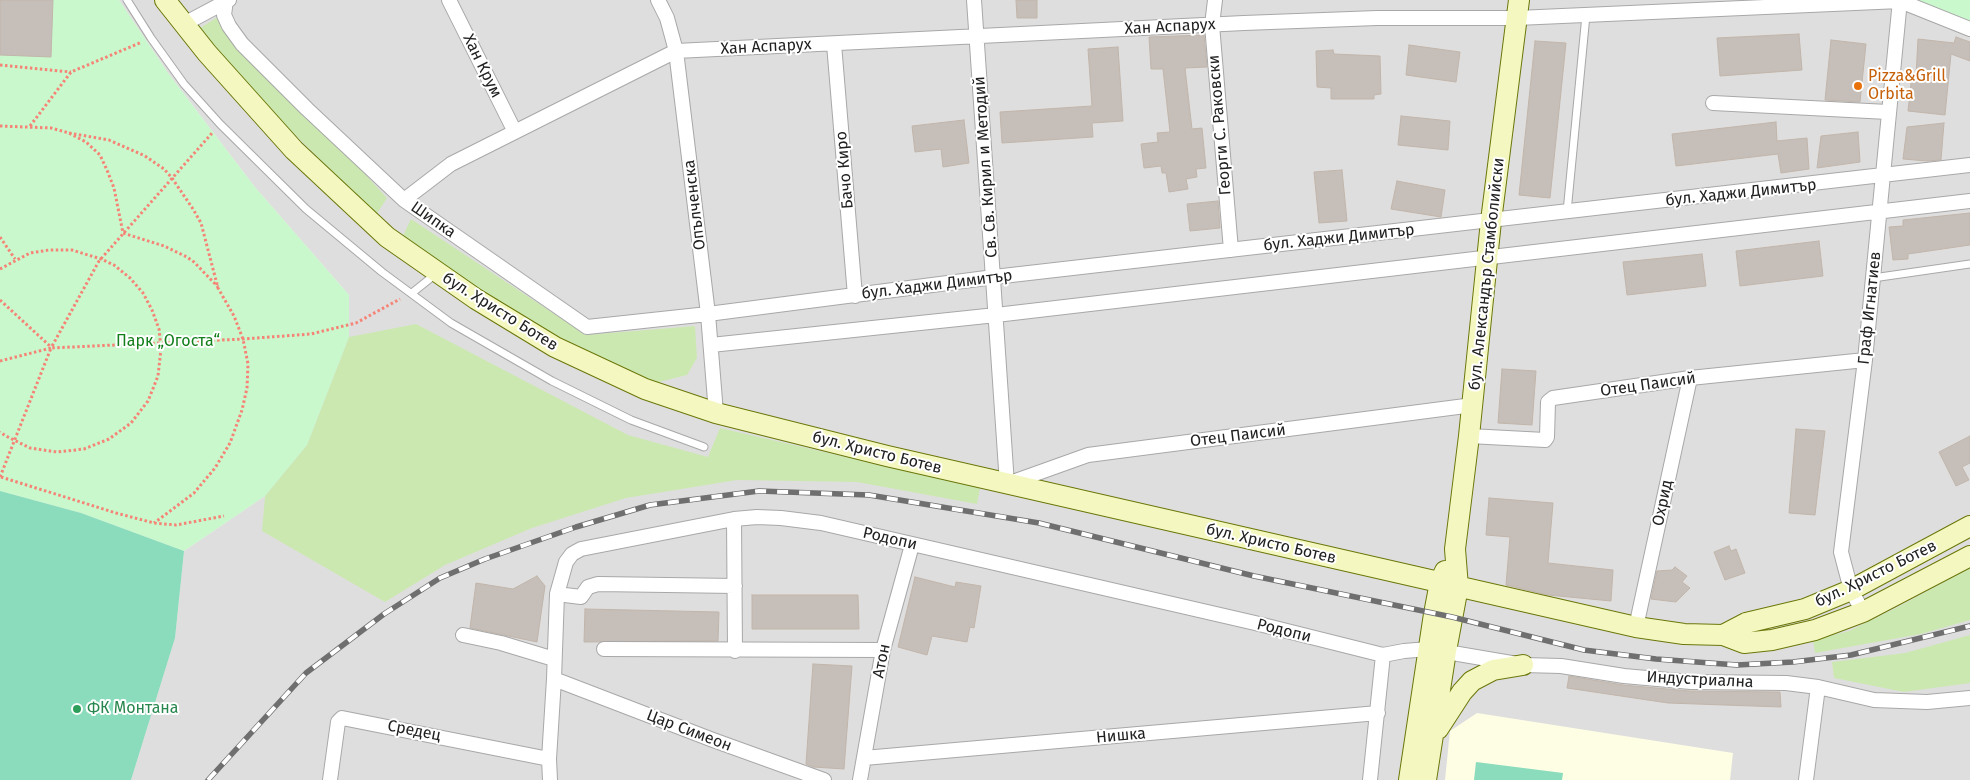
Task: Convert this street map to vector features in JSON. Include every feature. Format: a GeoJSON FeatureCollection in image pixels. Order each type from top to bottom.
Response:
{"type":"FeatureCollection","features":[{"type":"Feature","properties":{"kind":"main road","name":"бул. Христо Ботев"},"geometry":{"type":"LineString","coordinates":[[165,0],[207,53],[294,150],[388,237],[476,299],[555,347],[645,389],[716,413],[1007,484],[1636,627],[1684,634],[1723,635],[1744,643],[1772,640],[1815,630],[1862,612],[1970,556]]}},
{"type":"Feature","properties":{"kind":"main road","name":"бул. Александър Стамболийски"},"geometry":{"type":"LineString","coordinates":[[1409,780],[1438,650],[1455,549],[1470,436],[1491,221],[1518,9]]}},
{"type":"Feature","properties":{"kind":"main road","name":"бул. Христо Ботев"},"geometry":{"type":"LineString","coordinates":[[1723,635],[1746,623],[1805,609],[1851,590],[1970,526]]}},
{"type":"Feature","properties":{"kind":"main road","name":"бул. Александър Стамболийски"},"geometry":{"type":"LineString","coordinates":[[1426,780],[1432,737],[1438,650]]}},
{"type":"Feature","properties":{"kind":"main road"},"geometry":{"type":"LineString","coordinates":[[1432,737],[1454,702],[1472,681],[1493,670],[1523,665]]}},
{"type":"Feature","properties":{"kind":"street","name":"Хан Крум"},"geometry":{"type":"LineString","coordinates":[[450,0],[515,132]]}},
{"type":"Feature","properties":{"kind":"street","name":"Опълченска"},"geometry":{"type":"LineString","coordinates":[[658,0],[667,18],[676,51],[708,314],[716,413]]}},
{"type":"Feature","properties":{"kind":"street","name":"Св. Св. Кирил и Методий"},"geometry":{"type":"LineString","coordinates":[[974,0],[1007,484]]}},
{"type":"Feature","properties":{"kind":"street","name":"Георги С. Раковски"},"geometry":{"type":"LineString","coordinates":[[1215,0],[1212,25],[1231,250]]}},
{"type":"Feature","properties":{"kind":"street","name":"Хан Аспарух"},"geometry":{"type":"LineString","coordinates":[[404,200],[452,164],[676,51],[1377,18],[1518,9],[1586,15],[1900,0],[1970,28]]}},
{"type":"Feature","properties":{"kind":"street","name":"Граф Игнатиев"},"geometry":{"type":"LineString","coordinates":[[1862,612],[1851,590],[1841,552],[1873,278],[1900,0]]}},
{"type":"Feature","properties":{"kind":"street"},"geometry":{"type":"LineString","coordinates":[[184,24],[227,1]]}},
{"type":"Feature","properties":{"kind":"street","name":"Шипка"},"geometry":{"type":"LineString","coordinates":[[227,1],[224,15],[229,26],[242,44],[307,109],[404,200],[587,327],[708,314]]}},
{"type":"Feature","properties":{"kind":"street","name":"Бачо Киро"},"geometry":{"type":"LineString","coordinates":[[834,44],[855,296]]}},
{"type":"Feature","properties":{"kind":"street"},"geometry":{"type":"LineString","coordinates":[[1713,104],[1888,112]]}},
{"type":"Feature","properties":{"kind":"street","name":"бул. Хаджи Димитър"},"geometry":{"type":"LineString","coordinates":[[708,314],[994,277],[1970,165]]}},
{"type":"Feature","properties":{"kind":"street"},"geometry":{"type":"LineString","coordinates":[[711,345],[996,315],[1487,259],[1970,201]]}},
{"type":"Feature","properties":{"kind":"street","name":"Отец Паисий"},"geometry":{"type":"LineString","coordinates":[[1470,436],[1542,441],[1547,437],[1548,402],[1550,399],[1690,378],[1864,360]]}},
{"type":"Feature","properties":{"kind":"street","name":"Охрид"},"geometry":{"type":"LineString","coordinates":[[1636,627],[1690,378]]}},
{"type":"Feature","properties":{"kind":"street","name":"Отец Паисий"},"geometry":{"type":"LineString","coordinates":[[1007,484],[1088,455],[1473,405]]}},
{"type":"Feature","properties":{"kind":"street","name":"Родопи"},"geometry":{"type":"LineString","coordinates":[[550,780],[549,759],[557,594],[566,562],[572,554],[581,549],[734,519],[757,517],[781,518],[821,523],[1255,623],[1383,655],[1404,651],[1438,650]]}},
{"type":"Feature","properties":{"kind":"street"},"geometry":{"type":"LineString","coordinates":[[734,519],[735,650]]}},
{"type":"Feature","properties":{"kind":"street","name":"Атон"},"geometry":{"type":"LineString","coordinates":[[860,780],[883,650],[912,544]]}},
{"type":"Feature","properties":{"kind":"street"},"geometry":{"type":"LineString","coordinates":[[557,594],[581,597],[592,584],[735,586]]}},
{"type":"Feature","properties":{"kind":"street"},"geometry":{"type":"LineString","coordinates":[[463,634],[554,659]]}},
{"type":"Feature","properties":{"kind":"street"},"geometry":{"type":"LineString","coordinates":[[604,650],[883,650]]}},
{"type":"Feature","properties":{"kind":"street","name":"Индустриална"},"geometry":{"type":"LineString","coordinates":[[1438,650],[1523,665],[1561,666],[1624,676],[1691,682],[1786,683],[1818,687],[1874,700],[1927,702],[1970,698]]}},
{"type":"Feature","properties":{"kind":"street"},"geometry":{"type":"LineString","coordinates":[[1370,780],[1383,655]]}},
{"type":"Feature","properties":{"kind":"street","name":"Цар Симеон"},"geometry":{"type":"LineString","coordinates":[[554,679],[824,780]]}},
{"type":"Feature","properties":{"kind":"street"},"geometry":{"type":"LineString","coordinates":[[1806,780],[1818,687]]}},
{"type":"Feature","properties":{"kind":"street","name":"Нишка"},"geometry":{"type":"LineString","coordinates":[[864,758],[1378,713]]}},
{"type":"Feature","properties":{"kind":"street","name":"Средец"},"geometry":{"type":"LineString","coordinates":[[330,780],[338,722],[342,718],[549,759]]}},
{"type":"Feature","properties":{"kind":"lane"},"geometry":{"type":"LineString","coordinates":[[127,0],[184,84],[220,124],[306,209],[382,272],[450,323],[552,382],[631,420],[704,447]]}},
{"type":"Feature","properties":{"kind":"lane"},"geometry":{"type":"LineString","coordinates":[[1567,212],[1586,15]]}},
{"type":"Feature","properties":{"kind":"lane"},"geometry":{"type":"LineString","coordinates":[[1873,278],[1970,264]]}},
{"type":"Feature","properties":{"kind":"lane"},"geometry":{"type":"LineString","coordinates":[[412,293],[438,272]]}},
{"type":"Feature","properties":{"kind":"path"},"geometry":{"type":"LineString","coordinates":[[0,65],[71,72],[151,38]]}},
{"type":"Feature","properties":{"kind":"path"},"geometry":{"type":"LineString","coordinates":[[30,126],[71,72]]}},
{"type":"Feature","properties":{"kind":"path"},"geometry":{"type":"LineString","coordinates":[[220,124],[101,259],[51,348],[0,477],[116,513],[154,522],[176,524],[224,516]]}},
{"type":"Feature","properties":{"kind":"path"},"geometry":{"type":"LineString","coordinates":[[0,126],[50,128],[109,140],[145,156],[172,178],[193,208],[201,223],[218,288]]}},
{"type":"Feature","properties":{"kind":"path"},"geometry":{"type":"LineString","coordinates":[[69,133],[86,142],[100,155],[114,188],[123,233]]}},
{"type":"Feature","properties":{"kind":"path"},"geometry":{"type":"LineString","coordinates":[[123,233],[164,246],[194,262],[218,288],[234,316],[243,339],[248,364],[247,388],[242,410],[230,443],[216,468],[194,493],[154,522]]}},
{"type":"Feature","properties":{"kind":"path"},"geometry":{"type":"LineString","coordinates":[[0,237],[15,259]]}},
{"type":"Feature","properties":{"kind":"path"},"geometry":{"type":"LineString","coordinates":[[0,269],[15,259],[30,253],[49,250],[72,250],[114,265],[130,278],[142,293],[152,310],[160,343],[158,376],[148,402],[131,423],[109,439],[84,450],[57,452],[30,448],[0,432]]}},
{"type":"Feature","properties":{"kind":"path"},"geometry":{"type":"LineString","coordinates":[[0,361],[51,348],[311,334],[356,322],[412,293]]}},
{"type":"Feature","properties":{"kind":"path"},"geometry":{"type":"LineString","coordinates":[[0,300],[51,348]]}},
{"type":"Feature","properties":{"kind":"shaded area"},"geometry":{"type":"Polygon","coordinates":[[[119,0],[1970,0],[1970,780],[131,780],[175,638],[184,551],[265,496],[349,295],[254,186],[168,73],[119,0]]]}},
{"type":"Feature","properties":{"kind":"shaded area"},"geometry":{"type":"Polygon","coordinates":[[[1477,713],[1733,753],[1730,780],[1445,780],[1450,731],[1477,713]]]}},
{"type":"Feature","properties":{"kind":"green space","name":"Парк „Огоста“"},"geometry":{"type":"Polygon","coordinates":[[[0,0],[119,0],[168,73],[254,186],[349,295],[349,337],[307,445],[265,496],[184,551],[81,513],[0,491],[0,0]]]}},
{"type":"Feature","properties":{"kind":"green space"},"geometry":{"type":"Polygon","coordinates":[[[1909,0],[1970,0],[1970,26],[1909,0]]]}},
{"type":"Feature","properties":{"kind":"green space"},"geometry":{"type":"Polygon","coordinates":[[[219,16],[387,198],[376,215],[226,66],[197,30],[219,16]]]}},
{"type":"Feature","properties":{"kind":"green space"},"geometry":{"type":"Polygon","coordinates":[[[411,219],[586,335],[695,326],[697,358],[687,375],[655,383],[560,342],[399,244],[411,219]]]}},
{"type":"Feature","properties":{"kind":"green space"},"geometry":{"type":"Polygon","coordinates":[[[416,324],[628,435],[708,457],[720,428],[980,488],[977,504],[857,482],[737,480],[626,498],[532,528],[445,565],[385,602],[262,531],[265,496],[307,445],[349,337],[416,324]]]}},
{"type":"Feature","properties":{"kind":"green space","name":"ФК Монтана"},"geometry":{"type":"Polygon","coordinates":[[[0,491],[81,513],[184,551],[175,638],[131,780],[0,780],[0,491]]]}},
{"type":"Feature","properties":{"kind":"green space"},"geometry":{"type":"Polygon","coordinates":[[[1970,568],[1970,620],[1921,634],[1815,653],[1813,640],[1849,631],[1970,568]]]}},
{"type":"Feature","properties":{"kind":"green space"},"geometry":{"type":"Polygon","coordinates":[[[1970,635],[1970,683],[1904,692],[1834,678],[1832,662],[1905,653],[1970,635]]]}},
{"type":"Feature","properties":{"kind":"green space"},"geometry":{"type":"Polygon","coordinates":[[[1476,762],[1563,773],[1562,780],[1474,780],[1476,762]]]}},
{"type":"Feature","properties":{"kind":"building"},"geometry":{"type":"Polygon","coordinates":[[[0,0],[53,0],[51,57],[0,55],[0,0]]]}},
{"type":"Feature","properties":{"kind":"building"},"geometry":{"type":"Polygon","coordinates":[[[1016,0],[1037,0],[1037,18],[1017,18],[1016,0]]]}},
{"type":"Feature","properties":{"kind":"building"},"geometry":{"type":"Polygon","coordinates":[[[1799,34],[1802,70],[1720,76],[1717,38],[1799,34]]]}},
{"type":"Feature","properties":{"kind":"building"},"geometry":{"type":"Polygon","coordinates":[[[1204,35],[1207,67],[1185,68],[1192,129],[1202,128],[1206,168],[1196,169],[1197,177],[1186,179],[1188,189],[1169,192],[1166,173],[1162,173],[1161,166],[1144,168],[1141,144],[1158,142],[1157,133],[1170,132],[1163,69],[1151,69],[1149,37],[1204,35]]]}},
{"type":"Feature","properties":{"kind":"building"},"geometry":{"type":"Polygon","coordinates":[[[1956,37],[1970,42],[1970,61],[1951,54],[1945,115],[1908,111],[1912,74],[1916,75],[1918,39],[1954,43],[1956,37]]]}},
{"type":"Feature","properties":{"kind":"building"},"geometry":{"type":"Polygon","coordinates":[[[1831,40],[1866,44],[1860,102],[1825,100],[1831,40]]]}},
{"type":"Feature","properties":{"kind":"building"},"geometry":{"type":"Polygon","coordinates":[[[1535,41],[1566,43],[1550,198],[1519,195],[1535,41]]]}},
{"type":"Feature","properties":{"kind":"building"},"geometry":{"type":"Polygon","coordinates":[[[1409,45],[1460,52],[1456,82],[1406,75],[1409,45]]]}},
{"type":"Feature","properties":{"kind":"building"},"geometry":{"type":"Polygon","coordinates":[[[1118,47],[1123,121],[1092,123],[1093,137],[1002,143],[1000,112],[1092,106],[1088,49],[1118,47]]]}},
{"type":"Feature","properties":{"kind":"building"},"geometry":{"type":"Polygon","coordinates":[[[1333,50],[1334,54],[1380,56],[1381,94],[1374,95],[1374,99],[1331,99],[1331,88],[1317,87],[1316,51],[1333,50]]]}},
{"type":"Feature","properties":{"kind":"building"},"geometry":{"type":"Polygon","coordinates":[[[1401,116],[1450,121],[1448,150],[1398,145],[1401,116]]]}},
{"type":"Feature","properties":{"kind":"building"},"geometry":{"type":"Polygon","coordinates":[[[964,120],[969,163],[943,167],[941,149],[915,152],[912,126],[964,120]]]}},
{"type":"Feature","properties":{"kind":"building"},"geometry":{"type":"Polygon","coordinates":[[[1776,122],[1777,141],[1807,138],[1809,169],[1781,173],[1778,154],[1676,166],[1672,134],[1776,122]]]}},
{"type":"Feature","properties":{"kind":"building"},"geometry":{"type":"Polygon","coordinates":[[[1944,123],[1941,160],[1903,159],[1907,127],[1944,123]]]}},
{"type":"Feature","properties":{"kind":"building"},"geometry":{"type":"Polygon","coordinates":[[[1858,132],[1860,162],[1817,168],[1821,136],[1858,132]]]}},
{"type":"Feature","properties":{"kind":"building"},"geometry":{"type":"Polygon","coordinates":[[[1342,170],[1347,221],[1319,223],[1314,172],[1342,170]]]}},
{"type":"Feature","properties":{"kind":"building"},"geometry":{"type":"Polygon","coordinates":[[[1397,181],[1445,190],[1441,217],[1391,209],[1397,181]]]}},
{"type":"Feature","properties":{"kind":"building"},"geometry":{"type":"Polygon","coordinates":[[[1218,201],[1220,228],[1190,231],[1187,204],[1218,201]]]}},
{"type":"Feature","properties":{"kind":"building"},"geometry":{"type":"Polygon","coordinates":[[[1970,213],[1970,245],[1908,254],[1908,259],[1893,260],[1889,227],[1903,226],[1903,220],[1970,213]]]}},
{"type":"Feature","properties":{"kind":"building"},"geometry":{"type":"Polygon","coordinates":[[[1819,241],[1823,276],[1740,286],[1736,251],[1819,241]]]}},
{"type":"Feature","properties":{"kind":"building"},"geometry":{"type":"Polygon","coordinates":[[[1702,254],[1706,286],[1627,295],[1623,262],[1702,254]]]}},
{"type":"Feature","properties":{"kind":"building"},"geometry":{"type":"Polygon","coordinates":[[[1502,369],[1536,371],[1532,425],[1498,423],[1502,369]]]}},
{"type":"Feature","properties":{"kind":"building"},"geometry":{"type":"Polygon","coordinates":[[[1796,429],[1825,431],[1815,515],[1789,513],[1796,429]]]}},
{"type":"Feature","properties":{"kind":"building"},"geometry":{"type":"Polygon","coordinates":[[[1970,436],[1970,463],[1962,467],[1969,480],[1956,486],[1939,452],[1970,436]]]}},
{"type":"Feature","properties":{"kind":"building"},"geometry":{"type":"Polygon","coordinates":[[[1489,498],[1553,503],[1548,563],[1613,570],[1611,601],[1548,595],[1506,585],[1510,537],[1486,535],[1489,498]]]}},
{"type":"Feature","properties":{"kind":"building"},"geometry":{"type":"Polygon","coordinates":[[[1729,546],[1731,551],[1736,549],[1745,573],[1725,580],[1714,552],[1729,546]]]}},
{"type":"Feature","properties":{"kind":"building"},"geometry":{"type":"Polygon","coordinates":[[[1675,567],[1687,576],[1682,582],[1690,588],[1676,602],[1651,599],[1657,571],[1672,570],[1675,567]]]}},
{"type":"Feature","properties":{"kind":"building"},"geometry":{"type":"Polygon","coordinates":[[[537,576],[545,586],[537,642],[470,628],[476,583],[513,589],[537,576]]]}},
{"type":"Feature","properties":{"kind":"building"},"geometry":{"type":"Polygon","coordinates":[[[915,577],[955,587],[956,582],[981,586],[974,628],[970,627],[967,642],[932,636],[927,655],[898,647],[915,577]]]}},
{"type":"Feature","properties":{"kind":"building"},"geometry":{"type":"Polygon","coordinates":[[[752,595],[858,595],[859,629],[752,629],[752,595]]]}},
{"type":"Feature","properties":{"kind":"building"},"geometry":{"type":"Polygon","coordinates":[[[585,609],[719,612],[718,641],[584,642],[585,609]]]}},
{"type":"Feature","properties":{"kind":"building"},"geometry":{"type":"Polygon","coordinates":[[[813,664],[852,666],[844,769],[813,767],[806,764],[813,664]]]}},
{"type":"Feature","properties":{"kind":"building"},"geometry":{"type":"Polygon","coordinates":[[[1569,676],[1623,685],[1690,691],[1780,692],[1781,707],[1668,703],[1567,688],[1569,676]]]}},
{"type":"Feature","properties":{"kind":"railway"},"geometry":{"type":"LineString","coordinates":[[208,780],[306,673],[384,614],[440,578],[485,559],[576,527],[650,505],[759,491],[869,495],[1039,523],[1254,576],[1452,617],[1584,650],[1656,659],[1737,665],[1793,662],[1851,655],[1970,626]]}},
{"type":"Feature","properties":{"kind":"place","name":"Pizza&Grill Orbita"},"geometry":{"type":"Point","coordinates":[1858,86]}},
{"type":"Feature","properties":{"kind":"place","name":"ФК Монтана"},"geometry":{"type":"Point","coordinates":[77,709]}}]}
